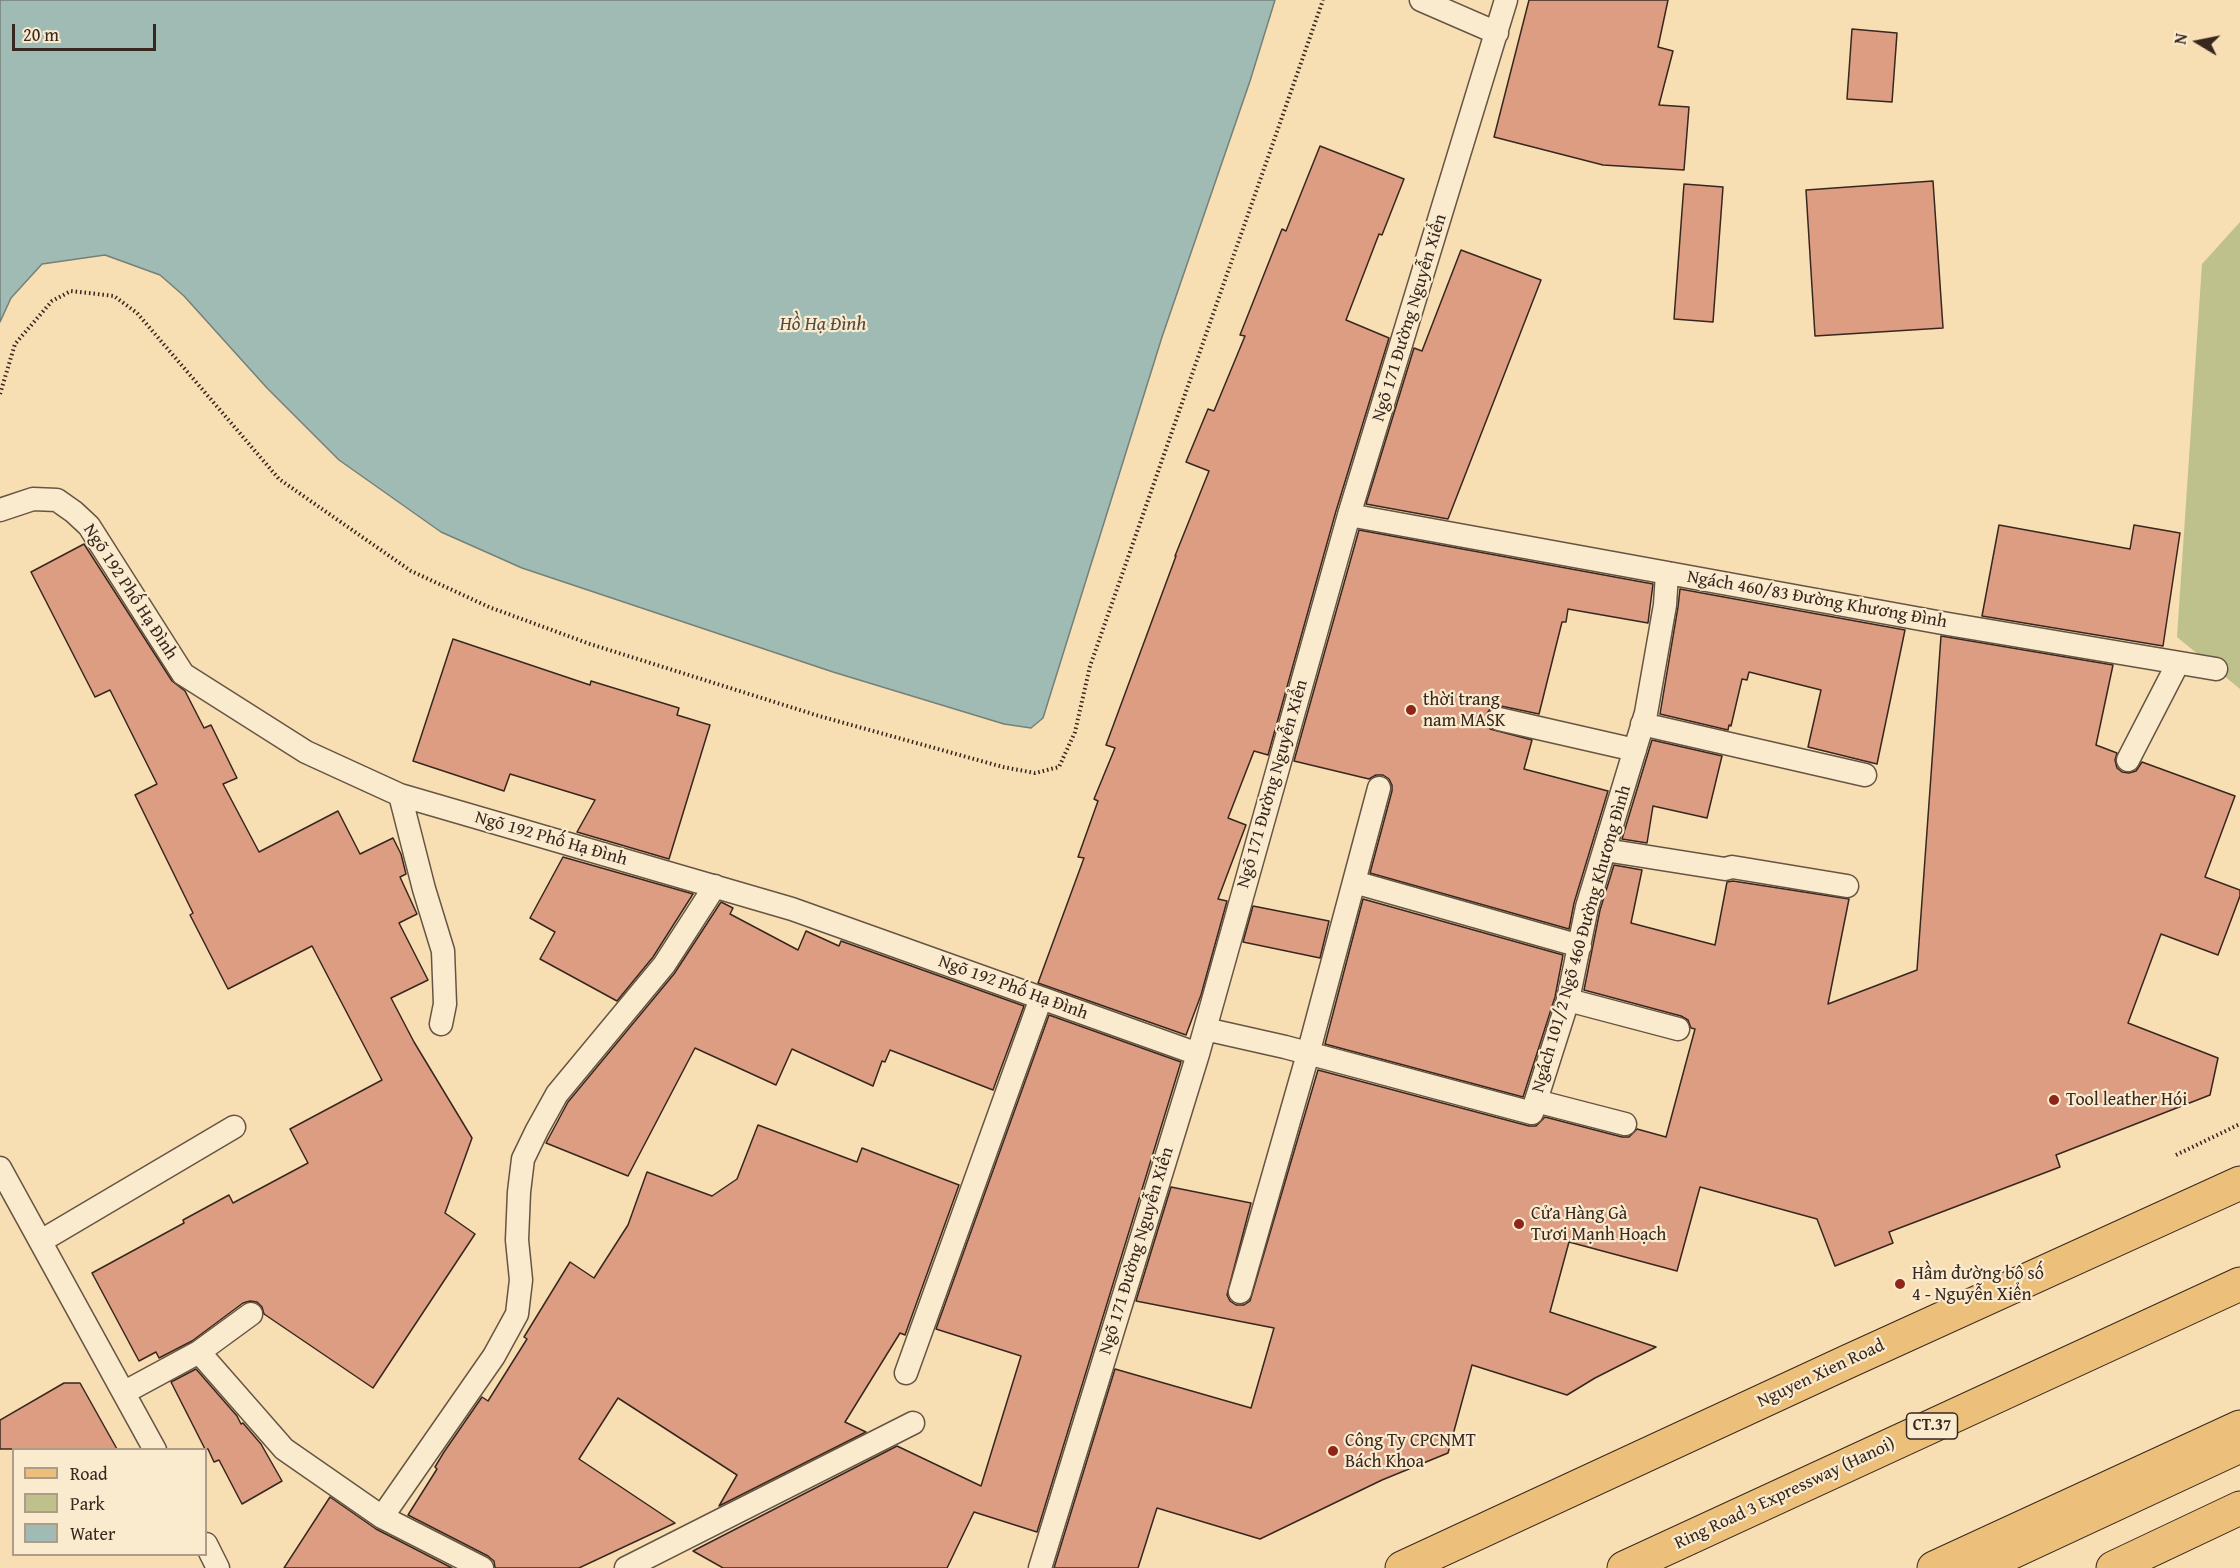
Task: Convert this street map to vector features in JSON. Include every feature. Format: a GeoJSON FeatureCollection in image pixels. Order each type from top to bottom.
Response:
{"type":"FeatureCollection","features":[{"type":"Feature","properties":{"kind":"main road","name":"Nguyen Xien Road"},"geometry":{"type":"LineString","coordinates":[[1402,1568],[1838,1365],[2240,1183]]}},
{"type":"Feature","properties":{"kind":"main road","name":"Ring Road 3 Expressway (Hanoi)"},"geometry":{"type":"LineString","coordinates":[[1624,1568],[2240,1284]]}},
{"type":"Feature","properties":{"kind":"main road"},"geometry":{"type":"LineString","coordinates":[[1934,1568],[2240,1427]]}},
{"type":"Feature","properties":{"kind":"main road"},"geometry":{"type":"LineString","coordinates":[[1978,1568],[2240,1446]]}},
{"type":"Feature","properties":{"kind":"main road"},"geometry":{"type":"LineString","coordinates":[[2113,1568],[2240,1508]]}},
{"type":"Feature","properties":{"kind":"lane"},"geometry":{"type":"LineString","coordinates":[[1421,0],[1497,33]]}},
{"type":"Feature","properties":{"kind":"lane","name":"Ngõ 171 Đường Nguyễn Xiển"},"geometry":{"type":"LineString","coordinates":[[1040,1568],[1198,1054],[1349,515],[1506,0]]}},
{"type":"Feature","properties":{"kind":"lane","name":"Ngõ 192 Phố Hạ Đình"},"geometry":{"type":"LineString","coordinates":[[0,510],[33,499],[57,500],[75,512],[89,526],[183,674],[306,752],[400,795],[792,909],[1198,1054]]}},
{"type":"Feature","properties":{"kind":"lane","name":"Ngách 460/83 Đường Khương Đình"},"geometry":{"type":"LineString","coordinates":[[1349,515],[1948,624],[2216,669]]}},
{"type":"Feature","properties":{"kind":"lane","name":"Ngách 101/2 Ngõ 460 Đường Khương Đình"},"geometry":{"type":"LineString","coordinates":[[1308,1054],[1532,1113],[1568,1000],[1587,907],[1642,724],[1665,605],[1667,573]]}},
{"type":"Feature","properties":{"kind":"lane"},"geometry":{"type":"LineString","coordinates":[[2128,760],[2178,663]]}},
{"type":"Feature","properties":{"kind":"lane"},"geometry":{"type":"LineString","coordinates":[[1499,719],[1635,750]]}},
{"type":"Feature","properties":{"kind":"lane"},"geometry":{"type":"LineString","coordinates":[[1642,724],[1865,775]]}},
{"type":"Feature","properties":{"kind":"lane"},"geometry":{"type":"LineString","coordinates":[[1240,1292],[1308,1054],[1379,788]]}},
{"type":"Feature","properties":{"kind":"lane"},"geometry":{"type":"LineString","coordinates":[[400,795],[424,889],[443,951],[445,1004],[441,1024]]}},
{"type":"Feature","properties":{"kind":"lane"},"geometry":{"type":"LineString","coordinates":[[1605,850],[1848,886]]}},
{"type":"Feature","properties":{"kind":"lane"},"geometry":{"type":"LineString","coordinates":[[1354,882],[1580,946]]}},
{"type":"Feature","properties":{"kind":"lane"},"geometry":{"type":"LineString","coordinates":[[382,1517],[494,1356],[517,1314],[521,1280],[517,1240],[519,1192],[523,1160],[537,1130],[557,1094],[664,965],[715,886]]}},
{"type":"Feature","properties":{"kind":"lane"},"geometry":{"type":"LineString","coordinates":[[906,1372],[1041,998]]}},
{"type":"Feature","properties":{"kind":"lane"},"geometry":{"type":"LineString","coordinates":[[1568,1000],[1678,1029]]}},
{"type":"Feature","properties":{"kind":"lane"},"geometry":{"type":"LineString","coordinates":[[1205,1029],[1308,1054]]}},
{"type":"Feature","properties":{"kind":"lane"},"geometry":{"type":"LineString","coordinates":[[1536,1101],[1625,1125]]}},
{"type":"Feature","properties":{"kind":"lane"},"geometry":{"type":"LineString","coordinates":[[41,1241],[234,1127]]}},
{"type":"Feature","properties":{"kind":"lane"},"geometry":{"type":"LineString","coordinates":[[0,1168],[154,1448]]}},
{"type":"Feature","properties":{"kind":"lane"},"geometry":{"type":"LineString","coordinates":[[125,1392],[199,1352],[251,1314]]}},
{"type":"Feature","properties":{"kind":"lane"},"geometry":{"type":"LineString","coordinates":[[199,1352],[284,1449],[382,1517],[482,1568]]}},
{"type":"Feature","properties":{"kind":"lane"},"geometry":{"type":"LineString","coordinates":[[626,1568],[913,1423]]}},
{"type":"Feature","properties":{"kind":"lane"},"geometry":{"type":"LineString","coordinates":[[207,1546],[218,1568]]}},
{"type":"Feature","properties":{"kind":"path"},"geometry":{"type":"LineString","coordinates":[[0,394],[15,344],[52,300],[71,291],[114,296],[137,313],[279,479],[411,570],[489,607],[590,644],[819,716],[1003,767],[1035,773],[1059,767],[1075,732],[1094,654],[1323,0]]}},
{"type":"Feature","properties":{"kind":"path"},"geometry":{"type":"LineString","coordinates":[[2176,1155],[2240,1124]]}},
{"type":"Feature","properties":{"kind":"green space"},"geometry":{"type":"Polygon","coordinates":[[[2240,222],[2240,689],[2177,637],[2202,264],[2240,222]]]}},
{"type":"Feature","properties":{"kind":"water","name":"Hồ Hạ Đình"},"geometry":{"type":"Polygon","coordinates":[[[0,0],[1275,0],[1250,81],[1162,337],[1043,718],[1031,728],[1004,724],[833,672],[522,568],[441,532],[339,460],[267,388],[184,296],[160,275],[105,255],[42,264],[11,298],[0,322],[0,0]]]}},
{"type":"Feature","properties":{"kind":"building"},"geometry":{"type":"Polygon","coordinates":[[[1529,0],[1668,0],[1658,47],[1673,51],[1659,105],[1689,107],[1684,170],[1603,165],[1494,137],[1529,0]]]}},
{"type":"Feature","properties":{"kind":"building"},"geometry":{"type":"Polygon","coordinates":[[[1852,29],[1897,33],[1892,102],[1847,99],[1852,29]]]}},
{"type":"Feature","properties":{"kind":"building"},"geometry":{"type":"Polygon","coordinates":[[[1320,146],[1404,179],[1382,235],[1379,234],[1346,320],[1389,338],[1336,511],[1268,755],[1254,751],[1228,818],[1246,825],[1218,899],[1227,901],[1201,995],[1186,1035],[1038,983],[1084,858],[1078,857],[1098,801],[1094,799],[1115,748],[1106,745],[1175,556],[1209,471],[1186,462],[1208,409],[1214,411],[1245,336],[1240,335],[1282,229],[1286,231],[1320,146]]]}},
{"type":"Feature","properties":{"kind":"building"},"geometry":{"type":"Polygon","coordinates":[[[1933,181],[1943,328],[1815,336],[1806,190],[1933,181]]]}},
{"type":"Feature","properties":{"kind":"building"},"geometry":{"type":"Polygon","coordinates":[[[1684,184],[1723,187],[1713,322],[1674,319],[1684,184]]]}},
{"type":"Feature","properties":{"kind":"building"},"geometry":{"type":"Polygon","coordinates":[[[1461,250],[1541,280],[1448,519],[1366,504],[1414,348],[1422,351],[1461,250]]]}},
{"type":"Feature","properties":{"kind":"building"},"geometry":{"type":"Polygon","coordinates":[[[1999,525],[2130,549],[2134,525],[2180,533],[2163,646],[1982,616],[1999,525]]]}},
{"type":"Feature","properties":{"kind":"building"},"geometry":{"type":"Polygon","coordinates":[[[1359,530],[1653,584],[1648,623],[1568,609],[1566,622],[1562,622],[1539,714],[1501,706],[1490,709],[1486,715],[1486,722],[1490,729],[1532,740],[1524,769],[1608,791],[1574,903],[1569,929],[1370,873],[1392,791],[1389,779],[1383,775],[1376,775],[1369,779],[1294,761],[1359,530]]]}},
{"type":"Feature","properties":{"kind":"building"},"geometry":{"type":"Polygon","coordinates":[[[84,544],[172,681],[185,691],[204,728],[211,725],[237,778],[223,784],[259,852],[338,811],[360,854],[393,838],[401,854],[406,874],[400,877],[417,914],[399,923],[428,980],[391,998],[414,1042],[472,1138],[445,1213],[475,1234],[373,1388],[264,1314],[257,1302],[250,1301],[243,1303],[192,1341],[159,1358],[156,1352],[139,1361],[92,1273],[184,1223],[183,1220],[229,1195],[233,1203],[308,1163],[290,1129],[382,1080],[312,946],[228,989],[190,915],[193,913],[135,795],[157,784],[110,690],[95,697],[31,572],[84,544]]]}},
{"type":"Feature","properties":{"kind":"building"},"geometry":{"type":"Polygon","coordinates":[[[1680,589],[1905,630],[1877,764],[1808,747],[1821,690],[1749,672],[1747,680],[1742,679],[1731,726],[1729,725],[1728,730],[1660,714],[1680,589]]]}},
{"type":"Feature","properties":{"kind":"building"},"geometry":{"type":"Polygon","coordinates":[[[1941,636],[2113,665],[2096,745],[2117,753],[2115,760],[2117,768],[2129,773],[2136,771],[2142,762],[2235,796],[2205,877],[2240,890],[2240,896],[2218,955],[2161,934],[2128,1023],[2218,1058],[2210,1095],[2056,1155],[2060,1167],[1889,1232],[1893,1243],[1835,1266],[1817,1219],[1700,1187],[1677,1271],[1569,1242],[1550,1312],[1656,1347],[1567,1395],[1472,1365],[1448,1453],[1382,1480],[1260,1539],[1157,1508],[1138,1568],[1054,1568],[1115,1369],[1251,1408],[1274,1328],[1136,1301],[1171,1187],[1251,1203],[1227,1295],[1236,1305],[1244,1305],[1250,1301],[1318,1070],[1529,1126],[1536,1126],[1545,1117],[1622,1137],[1629,1137],[1637,1129],[1666,1137],[1695,1029],[1691,1028],[1688,1020],[1681,1016],[1584,990],[1600,910],[1614,865],[1642,870],[1631,923],[1715,945],[1727,882],[1733,881],[1849,899],[1828,1004],[1917,970],[1941,636]]]}},
{"type":"Feature","properties":{"kind":"building"},"geometry":{"type":"Polygon","coordinates":[[[453,639],[590,685],[591,681],[679,708],[677,715],[710,725],[669,859],[577,832],[595,800],[510,774],[504,791],[413,761],[453,639]]]}},
{"type":"Feature","properties":{"kind":"building"},"geometry":{"type":"Polygon","coordinates":[[[1652,740],[1722,756],[1707,818],[1653,806],[1647,843],[1622,839],[1652,740]]]}},
{"type":"Feature","properties":{"kind":"building"},"geometry":{"type":"Polygon","coordinates":[[[563,857],[693,894],[653,957],[617,1001],[540,959],[555,932],[530,918],[563,857]]]}},
{"type":"Feature","properties":{"kind":"building"},"geometry":{"type":"Polygon","coordinates":[[[1363,899],[1563,955],[1555,997],[1523,1097],[1325,1044],[1363,899]]]}},
{"type":"Feature","properties":{"kind":"building"},"geometry":{"type":"Polygon","coordinates":[[[721,902],[733,908],[730,914],[798,950],[806,931],[839,946],[841,941],[1024,1006],[993,1090],[890,1050],[885,1062],[882,1061],[873,1086],[792,1049],[776,1085],[695,1048],[628,1176],[546,1143],[568,1102],[674,974],[721,902]]]}},
{"type":"Feature","properties":{"kind":"building"},"geometry":{"type":"Polygon","coordinates":[[[1253,906],[1329,921],[1320,958],[1243,942],[1253,906]]]}},
{"type":"Feature","properties":{"kind":"building"},"geometry":{"type":"Polygon","coordinates":[[[1049,1015],[1181,1062],[1037,1532],[974,1512],[947,1568],[723,1568],[693,1551],[897,1446],[981,1486],[1021,1356],[936,1329],[1049,1015]]]}},
{"type":"Feature","properties":{"kind":"building"},"geometry":{"type":"Polygon","coordinates":[[[758,1125],[857,1162],[862,1148],[959,1185],[905,1335],[900,1333],[845,1422],[866,1432],[719,1506],[737,1475],[618,1398],[579,1459],[675,1523],[579,1568],[495,1568],[494,1561],[488,1556],[408,1515],[437,1469],[435,1467],[444,1452],[482,1397],[488,1401],[527,1339],[524,1337],[570,1262],[594,1278],[628,1225],[647,1172],[712,1196],[737,1179],[758,1125]]]}},
{"type":"Feature","properties":{"kind":"building"},"geometry":{"type":"Polygon","coordinates":[[[196,1369],[237,1416],[241,1424],[243,1423],[261,1444],[282,1481],[242,1504],[219,1460],[214,1462],[208,1449],[204,1448],[171,1382],[196,1369]]]}},
{"type":"Feature","properties":{"kind":"building"},"geometry":{"type":"Polygon","coordinates":[[[64,1383],[80,1383],[116,1448],[0,1449],[0,1420],[64,1383]]]}},
{"type":"Feature","properties":{"kind":"building"},"geometry":{"type":"Polygon","coordinates":[[[330,1497],[376,1529],[452,1568],[284,1568],[330,1497]]]}},
{"type":"Feature","properties":{"kind":"place","name":"thời trang nam MASK"},"geometry":{"type":"Point","coordinates":[1411,710]}},
{"type":"Feature","properties":{"kind":"place","name":"Tool leather Hói"},"geometry":{"type":"Point","coordinates":[2054,1100]}},
{"type":"Feature","properties":{"kind":"place","name":"Cửa Hàng Gà Tươi Mạnh Hoạch"},"geometry":{"type":"Point","coordinates":[1519,1224]}},
{"type":"Feature","properties":{"kind":"place","name":"Hầm đường bộ số 4 - Nguyễn Xiển"},"geometry":{"type":"Point","coordinates":[1900,1284]}},
{"type":"Feature","properties":{"kind":"place","name":"Công Ty CPCNMT Bách Khoa"},"geometry":{"type":"Point","coordinates":[1333,1451]}}]}
